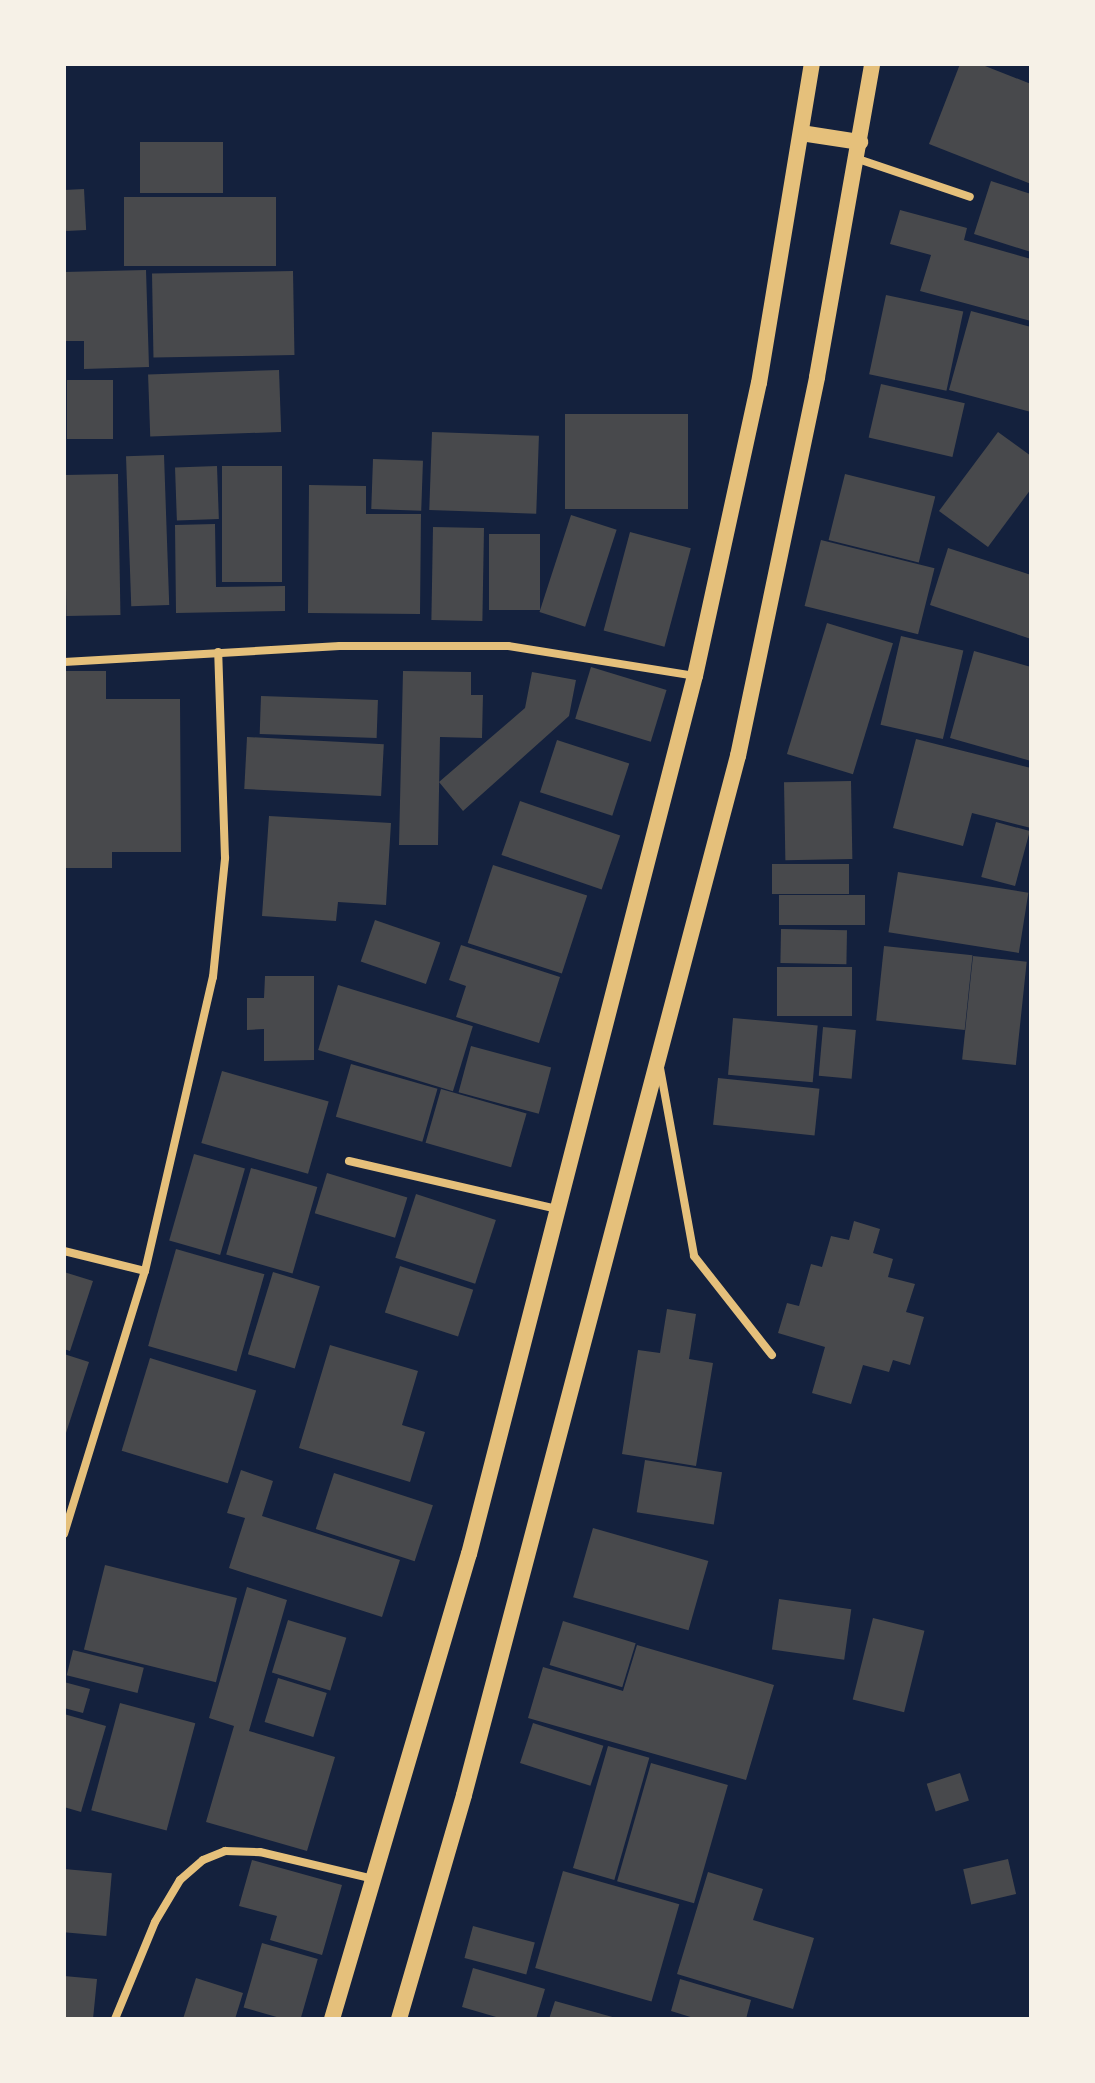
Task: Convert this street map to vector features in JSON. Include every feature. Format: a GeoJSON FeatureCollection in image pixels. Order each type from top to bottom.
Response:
{"type":"FeatureCollection","features":[{"type":"Feature","properties":{"kind":"main road"},"geometry":{"type":"LineString","coordinates":[[332,2019],[369,1878],[469,1554],[695,676],[759,383],[812,64]]}},
{"type":"Feature","properties":{"kind":"main road"},"geometry":{"type":"LineString","coordinates":[[399,2019],[738,756],[858,159],[872,64]]}},
{"type":"Feature","properties":{"kind":"main road"},"geometry":{"type":"LineString","coordinates":[[801,133],[860,142]]}},
{"type":"Feature","properties":{"kind":"street"},"geometry":{"type":"LineString","coordinates":[[858,159],[970,197]]}},
{"type":"Feature","properties":{"kind":"street"},"geometry":{"type":"LineString","coordinates":[[64,662],[218,652],[508,646],[695,676]]}},
{"type":"Feature","properties":{"kind":"street"},"geometry":{"type":"LineString","coordinates":[[64,1534],[145,1271],[213,977],[225,858],[218,652]]}},
{"type":"Feature","properties":{"kind":"street"},"geometry":{"type":"LineString","coordinates":[[659,1059],[694,1256],[772,1355]]}},
{"type":"Feature","properties":{"kind":"street"},"geometry":{"type":"LineString","coordinates":[[349,1161],[558,1210]]}},
{"type":"Feature","properties":{"kind":"street"},"geometry":{"type":"LineString","coordinates":[[64,1251],[145,1271]]}},
{"type":"Feature","properties":{"kind":"street"},"geometry":{"type":"LineString","coordinates":[[115,2019],[155,1922],[180,1880],[203,1860],[225,1851],[260,1852],[369,1878]]}},
{"type":"Feature","properties":{"kind":"building"},"geometry":{"type":"Polygon","coordinates":[[[960,64],[980,64],[1031,84],[1031,184],[929,144],[960,64]]]}},
{"type":"Feature","properties":{"kind":"building"},"geometry":{"type":"Polygon","coordinates":[[[140,142],[223,142],[223,193],[140,193],[140,142]]]}},
{"type":"Feature","properties":{"kind":"building"},"geometry":{"type":"Polygon","coordinates":[[[991,181],[1031,194],[1031,252],[974,234],[991,181]]]}},
{"type":"Feature","properties":{"kind":"building"},"geometry":{"type":"Polygon","coordinates":[[[84,189],[86,230],[66,231],[64,190],[84,189]]]}},
{"type":"Feature","properties":{"kind":"building"},"geometry":{"type":"Polygon","coordinates":[[[124,197],[276,197],[276,266],[124,266],[124,197]]]}},
{"type":"Feature","properties":{"kind":"building"},"geometry":{"type":"Polygon","coordinates":[[[900,210],[967,228],[964,240],[1031,259],[1031,321],[920,291],[931,255],[890,244],[900,210]]]}},
{"type":"Feature","properties":{"kind":"building"},"geometry":{"type":"Polygon","coordinates":[[[146,270],[149,367],[84,369],[84,341],[64,341],[64,272],[146,270]]]}},
{"type":"Feature","properties":{"kind":"building"},"geometry":{"type":"Polygon","coordinates":[[[293,271],[294,355],[153,357],[152,273],[293,271]]]}},
{"type":"Feature","properties":{"kind":"building"},"geometry":{"type":"Polygon","coordinates":[[[886,295],[963,311],[946,391],[869,374],[886,295]]]}},
{"type":"Feature","properties":{"kind":"building"},"geometry":{"type":"Polygon","coordinates":[[[971,311],[1031,327],[1031,412],[949,390],[971,311]]]}},
{"type":"Feature","properties":{"kind":"building"},"geometry":{"type":"Polygon","coordinates":[[[279,370],[281,432],[150,437],[148,375],[279,370]]]}},
{"type":"Feature","properties":{"kind":"building"},"geometry":{"type":"Polygon","coordinates":[[[67,380],[113,380],[113,439],[67,439],[67,380]]]}},
{"type":"Feature","properties":{"kind":"building"},"geometry":{"type":"Polygon","coordinates":[[[881,384],[965,403],[952,457],[869,438],[881,384]]]}},
{"type":"Feature","properties":{"kind":"building"},"geometry":{"type":"Polygon","coordinates":[[[565,414],[688,414],[688,509],[565,509],[565,414]]]}},
{"type":"Feature","properties":{"kind":"building"},"geometry":{"type":"Polygon","coordinates":[[[432,432],[539,436],[536,514],[429,510],[432,432]]]}},
{"type":"Feature","properties":{"kind":"building"},"geometry":{"type":"Polygon","coordinates":[[[998,432],[1031,456],[1031,489],[988,547],[939,511],[998,432]]]}},
{"type":"Feature","properties":{"kind":"building"},"geometry":{"type":"Polygon","coordinates":[[[164,455],[169,605],[131,606],[126,456],[164,455]]]}},
{"type":"Feature","properties":{"kind":"building"},"geometry":{"type":"Polygon","coordinates":[[[373,459],[423,461],[421,511],[371,509],[373,459]]]}},
{"type":"Feature","properties":{"kind":"building"},"geometry":{"type":"Polygon","coordinates":[[[217,466],[219,519],[177,520],[175,467],[217,466]]]}},
{"type":"Feature","properties":{"kind":"building"},"geometry":{"type":"Polygon","coordinates":[[[222,466],[282,466],[282,582],[222,582],[222,466]]]}},
{"type":"Feature","properties":{"kind":"building"},"geometry":{"type":"Polygon","coordinates":[[[118,474],[120,615],[66,616],[64,475],[118,474]]]}},
{"type":"Feature","properties":{"kind":"building"},"geometry":{"type":"Polygon","coordinates":[[[845,474],[935,496],[919,562],[829,540],[845,474]]]}},
{"type":"Feature","properties":{"kind":"building"},"geometry":{"type":"Polygon","coordinates":[[[309,485],[366,486],[366,514],[421,514],[420,614],[308,613],[309,485]]]}},
{"type":"Feature","properties":{"kind":"building"},"geometry":{"type":"Polygon","coordinates":[[[571,515],[617,530],[585,627],[539,612],[571,515]]]}},
{"type":"Feature","properties":{"kind":"building"},"geometry":{"type":"Polygon","coordinates":[[[215,524],[216,587],[285,586],[285,611],[176,613],[175,525],[215,524]]]}},
{"type":"Feature","properties":{"kind":"building"},"geometry":{"type":"Polygon","coordinates":[[[433,527],[484,528],[482,621],[431,620],[433,527]]]}},
{"type":"Feature","properties":{"kind":"building"},"geometry":{"type":"Polygon","coordinates":[[[630,532],[691,548],[664,647],[604,631],[630,532]]]}},
{"type":"Feature","properties":{"kind":"building"},"geometry":{"type":"Polygon","coordinates":[[[489,534],[540,534],[540,610],[489,610],[489,534]]]}},
{"type":"Feature","properties":{"kind":"building"},"geometry":{"type":"Polygon","coordinates":[[[821,540],[935,568],[918,634],[805,606],[821,540]]]}},
{"type":"Feature","properties":{"kind":"building"},"geometry":{"type":"Polygon","coordinates":[[[948,548],[1031,575],[1031,639],[930,605],[948,548]]]}},
{"type":"Feature","properties":{"kind":"building"},"geometry":{"type":"Polygon","coordinates":[[[827,623],[893,643],[853,774],[787,754],[827,623]]]}},
{"type":"Feature","properties":{"kind":"building"},"geometry":{"type":"Polygon","coordinates":[[[901,636],[963,650],[943,739],[881,725],[901,636]]]}},
{"type":"Feature","properties":{"kind":"building"},"geometry":{"type":"Polygon","coordinates":[[[974,651],[1031,667],[1031,761],[950,738],[974,651]]]}},
{"type":"Feature","properties":{"kind":"building"},"geometry":{"type":"Polygon","coordinates":[[[591,667],[667,690],[651,742],[575,719],[591,667]]]}},
{"type":"Feature","properties":{"kind":"building"},"geometry":{"type":"Polygon","coordinates":[[[65,671],[106,671],[106,699],[180,699],[181,852],[112,852],[112,868],[66,868],[65,671]]]}},
{"type":"Feature","properties":{"kind":"building"},"geometry":{"type":"Polygon","coordinates":[[[403,671],[471,672],[471,695],[483,695],[482,738],[440,737],[438,845],[399,845],[403,671]]]}},
{"type":"Feature","properties":{"kind":"building"},"geometry":{"type":"Polygon","coordinates":[[[532,672],[576,680],[569,716],[463,811],[439,782],[525,708],[532,672]]]}},
{"type":"Feature","properties":{"kind":"building"},"geometry":{"type":"Polygon","coordinates":[[[261,696],[378,700],[377,738],[260,734],[261,696]]]}},
{"type":"Feature","properties":{"kind":"building"},"geometry":{"type":"Polygon","coordinates":[[[247,737],[384,744],[381,796],[244,789],[247,737]]]}},
{"type":"Feature","properties":{"kind":"building"},"geometry":{"type":"Polygon","coordinates":[[[916,739],[1031,768],[1031,828],[972,813],[963,846],[893,828],[916,739]]]}},
{"type":"Feature","properties":{"kind":"building"},"geometry":{"type":"Polygon","coordinates":[[[557,740],[629,763],[612,816],[540,792],[557,740]]]}},
{"type":"Feature","properties":{"kind":"building"},"geometry":{"type":"Polygon","coordinates":[[[851,781],[852,859],[785,860],[784,782],[851,781]]]}},
{"type":"Feature","properties":{"kind":"building"},"geometry":{"type":"Polygon","coordinates":[[[520,801],[620,836],[602,889],[501,855],[520,801]]]}},
{"type":"Feature","properties":{"kind":"building"},"geometry":{"type":"Polygon","coordinates":[[[269,816],[391,823],[386,905],[338,902],[336,921],[262,916],[269,816]]]}},
{"type":"Feature","properties":{"kind":"building"},"geometry":{"type":"Polygon","coordinates":[[[996,822],[1030,831],[1015,886],[981,877],[996,822]]]}},
{"type":"Feature","properties":{"kind":"building"},"geometry":{"type":"Polygon","coordinates":[[[772,864],[849,864],[849,894],[772,894],[772,864]]]}},
{"type":"Feature","properties":{"kind":"building"},"geometry":{"type":"Polygon","coordinates":[[[493,865],[587,896],[562,974],[468,943],[493,865]]]}},
{"type":"Feature","properties":{"kind":"building"},"geometry":{"type":"Polygon","coordinates":[[[898,872],[1028,893],[1019,953],[888,932],[898,872]]]}},
{"type":"Feature","properties":{"kind":"building"},"geometry":{"type":"Polygon","coordinates":[[[779,895],[865,895],[865,925],[779,925],[779,895]]]}},
{"type":"Feature","properties":{"kind":"building"},"geometry":{"type":"Polygon","coordinates":[[[375,920],[440,942],[426,984],[361,962],[375,920]]]}},
{"type":"Feature","properties":{"kind":"building"},"geometry":{"type":"Polygon","coordinates":[[[781,929],[847,930],[846,964],[780,963],[781,929]]]}},
{"type":"Feature","properties":{"kind":"building"},"geometry":{"type":"Polygon","coordinates":[[[461,945],[560,977],[539,1043],[456,1017],[466,986],[449,980],[461,945]]]}},
{"type":"Feature","properties":{"kind":"building"},"geometry":{"type":"Polygon","coordinates":[[[884,946],[973,955],[965,1030],[876,1021],[884,946]]]}},
{"type":"Feature","properties":{"kind":"building"},"geometry":{"type":"Polygon","coordinates":[[[973,956],[1027,962],[1016,1065],[962,1059],[973,956]]]}},
{"type":"Feature","properties":{"kind":"building"},"geometry":{"type":"Polygon","coordinates":[[[777,967],[852,967],[852,1016],[777,1016],[777,967]]]}},
{"type":"Feature","properties":{"kind":"building"},"geometry":{"type":"Polygon","coordinates":[[[265,976],[314,976],[314,1060],[264,1061],[264,1029],[247,1030],[247,998],[264,998],[265,976]]]}},
{"type":"Feature","properties":{"kind":"building"},"geometry":{"type":"Polygon","coordinates":[[[338,985],[473,1026],[453,1091],[318,1050],[338,985]]]}},
{"type":"Feature","properties":{"kind":"building"},"geometry":{"type":"Polygon","coordinates":[[[733,1018],[818,1025],[813,1082],[728,1075],[733,1018]]]}},
{"type":"Feature","properties":{"kind":"building"},"geometry":{"type":"Polygon","coordinates":[[[823,1027],[856,1030],[852,1079],[819,1076],[823,1027]]]}},
{"type":"Feature","properties":{"kind":"building"},"geometry":{"type":"Polygon","coordinates":[[[471,1046],[551,1067],[539,1114],[459,1092],[471,1046]]]}},
{"type":"Feature","properties":{"kind":"building"},"geometry":{"type":"Polygon","coordinates":[[[351,1064],[438,1089],[422,1142],[336,1117],[351,1064]]]}},
{"type":"Feature","properties":{"kind":"building"},"geometry":{"type":"Polygon","coordinates":[[[222,1071],[329,1102],[308,1174],[201,1143],[222,1071]]]}},
{"type":"Feature","properties":{"kind":"building"},"geometry":{"type":"Polygon","coordinates":[[[718,1078],[819,1089],[815,1135],[713,1125],[718,1078]]]}},
{"type":"Feature","properties":{"kind":"building"},"geometry":{"type":"Polygon","coordinates":[[[441,1089],[527,1114],[511,1167],[426,1143],[441,1089]]]}},
{"type":"Feature","properties":{"kind":"building"},"geometry":{"type":"Polygon","coordinates":[[[194,1154],[245,1169],[220,1255],[169,1241],[194,1154]]]}},
{"type":"Feature","properties":{"kind":"building"},"geometry":{"type":"Polygon","coordinates":[[[251,1168],[317,1187],[293,1274],[226,1255],[251,1168]]]}},
{"type":"Feature","properties":{"kind":"building"},"geometry":{"type":"Polygon","coordinates":[[[327,1173],[407,1198],[395,1238],[315,1213],[327,1173]]]}},
{"type":"Feature","properties":{"kind":"building"},"geometry":{"type":"Polygon","coordinates":[[[416,1194],[496,1220],[475,1284],[395,1258],[416,1194]]]}},
{"type":"Feature","properties":{"kind":"building"},"geometry":{"type":"Polygon","coordinates":[[[854,1221],[880,1229],[873,1253],[893,1259],[888,1277],[915,1284],[906,1312],[924,1317],[910,1365],[893,1360],[889,1372],[863,1365],[851,1404],[812,1393],[825,1347],[778,1333],[787,1303],[799,1306],[811,1264],[822,1267],[831,1236],[849,1240],[854,1221]]]}},
{"type":"Feature","properties":{"kind":"building"},"geometry":{"type":"Polygon","coordinates":[[[176,1249],[264,1274],[237,1371],[148,1346],[176,1249]]]}},
{"type":"Feature","properties":{"kind":"building"},"geometry":{"type":"Polygon","coordinates":[[[400,1266],[473,1290],[458,1336],[385,1313],[400,1266]]]}},
{"type":"Feature","properties":{"kind":"building"},"geometry":{"type":"Polygon","coordinates":[[[64,1272],[93,1281],[70,1351],[64,1349],[64,1272]]]}},
{"type":"Feature","properties":{"kind":"building"},"geometry":{"type":"Polygon","coordinates":[[[273,1272],[320,1286],[295,1369],[248,1354],[273,1272]]]}},
{"type":"Feature","properties":{"kind":"building"},"geometry":{"type":"Polygon","coordinates":[[[667,1309],[696,1314],[689,1359],[713,1363],[696,1466],[622,1454],[638,1350],[660,1353],[667,1309]]]}},
{"type":"Feature","properties":{"kind":"building"},"geometry":{"type":"Polygon","coordinates":[[[330,1345],[418,1371],[402,1425],[425,1432],[410,1482],[299,1448],[330,1345]]]}},
{"type":"Feature","properties":{"kind":"building"},"geometry":{"type":"Polygon","coordinates":[[[64,1354],[89,1362],[65,1436],[64,1436],[64,1354]]]}},
{"type":"Feature","properties":{"kind":"building"},"geometry":{"type":"Polygon","coordinates":[[[150,1358],[256,1390],[228,1483],[122,1451],[150,1358]]]}},
{"type":"Feature","properties":{"kind":"building"},"geometry":{"type":"Polygon","coordinates":[[[645,1460],[722,1472],[714,1525],[637,1512],[645,1460]]]}},
{"type":"Feature","properties":{"kind":"building"},"geometry":{"type":"Polygon","coordinates":[[[241,1470],[273,1481],[262,1516],[400,1560],[382,1617],[229,1568],[245,1518],[227,1513],[241,1470]]]}},
{"type":"Feature","properties":{"kind":"building"},"geometry":{"type":"Polygon","coordinates":[[[334,1473],[433,1505],[415,1561],[316,1529],[334,1473]]]}},
{"type":"Feature","properties":{"kind":"building"},"geometry":{"type":"Polygon","coordinates":[[[593,1528],[708,1561],[689,1630],[573,1597],[593,1528]]]}},
{"type":"Feature","properties":{"kind":"building"},"geometry":{"type":"Polygon","coordinates":[[[105,1565],[237,1598],[216,1682],[84,1649],[105,1565]]]}},
{"type":"Feature","properties":{"kind":"building"},"geometry":{"type":"Polygon","coordinates":[[[247,1587],[287,1600],[249,1731],[335,1757],[307,1851],[206,1822],[234,1726],[209,1718],[247,1587]]]}},
{"type":"Feature","properties":{"kind":"building"},"geometry":{"type":"Polygon","coordinates":[[[779,1599],[851,1609],[844,1660],[772,1650],[779,1599]]]}},
{"type":"Feature","properties":{"kind":"building"},"geometry":{"type":"Polygon","coordinates":[[[873,1618],[924,1631],[904,1712],[853,1700],[873,1618]]]}},
{"type":"Feature","properties":{"kind":"building"},"geometry":{"type":"Polygon","coordinates":[[[288,1620],[346,1638],[330,1690],[272,1673],[288,1620]]]}},
{"type":"Feature","properties":{"kind":"building"},"geometry":{"type":"Polygon","coordinates":[[[563,1621],[636,1643],[622,1687],[550,1665],[563,1621]]]}},
{"type":"Feature","properties":{"kind":"building"},"geometry":{"type":"Polygon","coordinates":[[[637,1645],[774,1685],[746,1780],[528,1718],[543,1667],[623,1691],[637,1645]]]}},
{"type":"Feature","properties":{"kind":"building"},"geometry":{"type":"Polygon","coordinates":[[[73,1650],[144,1668],[138,1693],[67,1675],[73,1650]]]}},
{"type":"Feature","properties":{"kind":"building"},"geometry":{"type":"Polygon","coordinates":[[[278,1678],[327,1693],[313,1737],[265,1722],[278,1678]]]}},
{"type":"Feature","properties":{"kind":"building"},"geometry":{"type":"Polygon","coordinates":[[[64,1682],[90,1689],[83,1713],[64,1708],[64,1682]]]}},
{"type":"Feature","properties":{"kind":"building"},"geometry":{"type":"Polygon","coordinates":[[[120,1703],[195,1723],[167,1830],[91,1810],[120,1703]]]}},
{"type":"Feature","properties":{"kind":"building"},"geometry":{"type":"Polygon","coordinates":[[[64,1714],[106,1726],[81,1812],[64,1807],[64,1714]]]}},
{"type":"Feature","properties":{"kind":"building"},"geometry":{"type":"Polygon","coordinates":[[[533,1723],[603,1746],[590,1786],[520,1763],[533,1723]]]}},
{"type":"Feature","properties":{"kind":"building"},"geometry":{"type":"Polygon","coordinates":[[[608,1746],[649,1758],[614,1880],[573,1868],[608,1746]]]}},
{"type":"Feature","properties":{"kind":"building"},"geometry":{"type":"Polygon","coordinates":[[[651,1763],[728,1785],[694,1903],[617,1881],[651,1763]]]}},
{"type":"Feature","properties":{"kind":"building"},"geometry":{"type":"Polygon","coordinates":[[[960,1773],[969,1801],[936,1811],[927,1784],[960,1773]]]}},
{"type":"Feature","properties":{"kind":"building"},"geometry":{"type":"Polygon","coordinates":[[[1008,1859],[1016,1894],[971,1904],[963,1869],[1008,1859]]]}},
{"type":"Feature","properties":{"kind":"building"},"geometry":{"type":"Polygon","coordinates":[[[252,1860],[342,1885],[322,1955],[270,1940],[277,1916],[239,1906],[252,1860]]]}},
{"type":"Feature","properties":{"kind":"building"},"geometry":{"type":"Polygon","coordinates":[[[64,1869],[112,1873],[106,1936],[64,1932],[64,1869]]]}},
{"type":"Feature","properties":{"kind":"building"},"geometry":{"type":"Polygon","coordinates":[[[563,1871],[679,1904],[651,2001],[535,1968],[563,1871]]]}},
{"type":"Feature","properties":{"kind":"building"},"geometry":{"type":"Polygon","coordinates":[[[708,1872],[763,1889],[753,1920],[814,1938],[793,2009],[677,1974],[708,1872]]]}},
{"type":"Feature","properties":{"kind":"building"},"geometry":{"type":"Polygon","coordinates":[[[473,1926],[535,1943],[526,1974],[464,1958],[473,1926]]]}},
{"type":"Feature","properties":{"kind":"building"},"geometry":{"type":"Polygon","coordinates":[[[262,1943],[318,1959],[301,2019],[284,2019],[244,2007],[262,1943]]]}},
{"type":"Feature","properties":{"kind":"building"},"geometry":{"type":"Polygon","coordinates":[[[473,1968],[545,1989],[536,2019],[503,2019],[462,2007],[473,1968]]]}},
{"type":"Feature","properties":{"kind":"building"},"geometry":{"type":"Polygon","coordinates":[[[64,1976],[97,1979],[93,2019],[64,2019],[64,1976]]]}},
{"type":"Feature","properties":{"kind":"building"},"geometry":{"type":"Polygon","coordinates":[[[196,1978],[243,1993],[235,2019],[183,2019],[196,1978]]]}},
{"type":"Feature","properties":{"kind":"building"},"geometry":{"type":"Polygon","coordinates":[[[680,1979],[751,2000],[746,2019],[697,2019],[671,2011],[680,1979]]]}},
{"type":"Feature","properties":{"kind":"building"},"geometry":{"type":"Polygon","coordinates":[[[555,2001],[616,2018],[616,2019],[549,2019],[555,2001]]]}}]}
